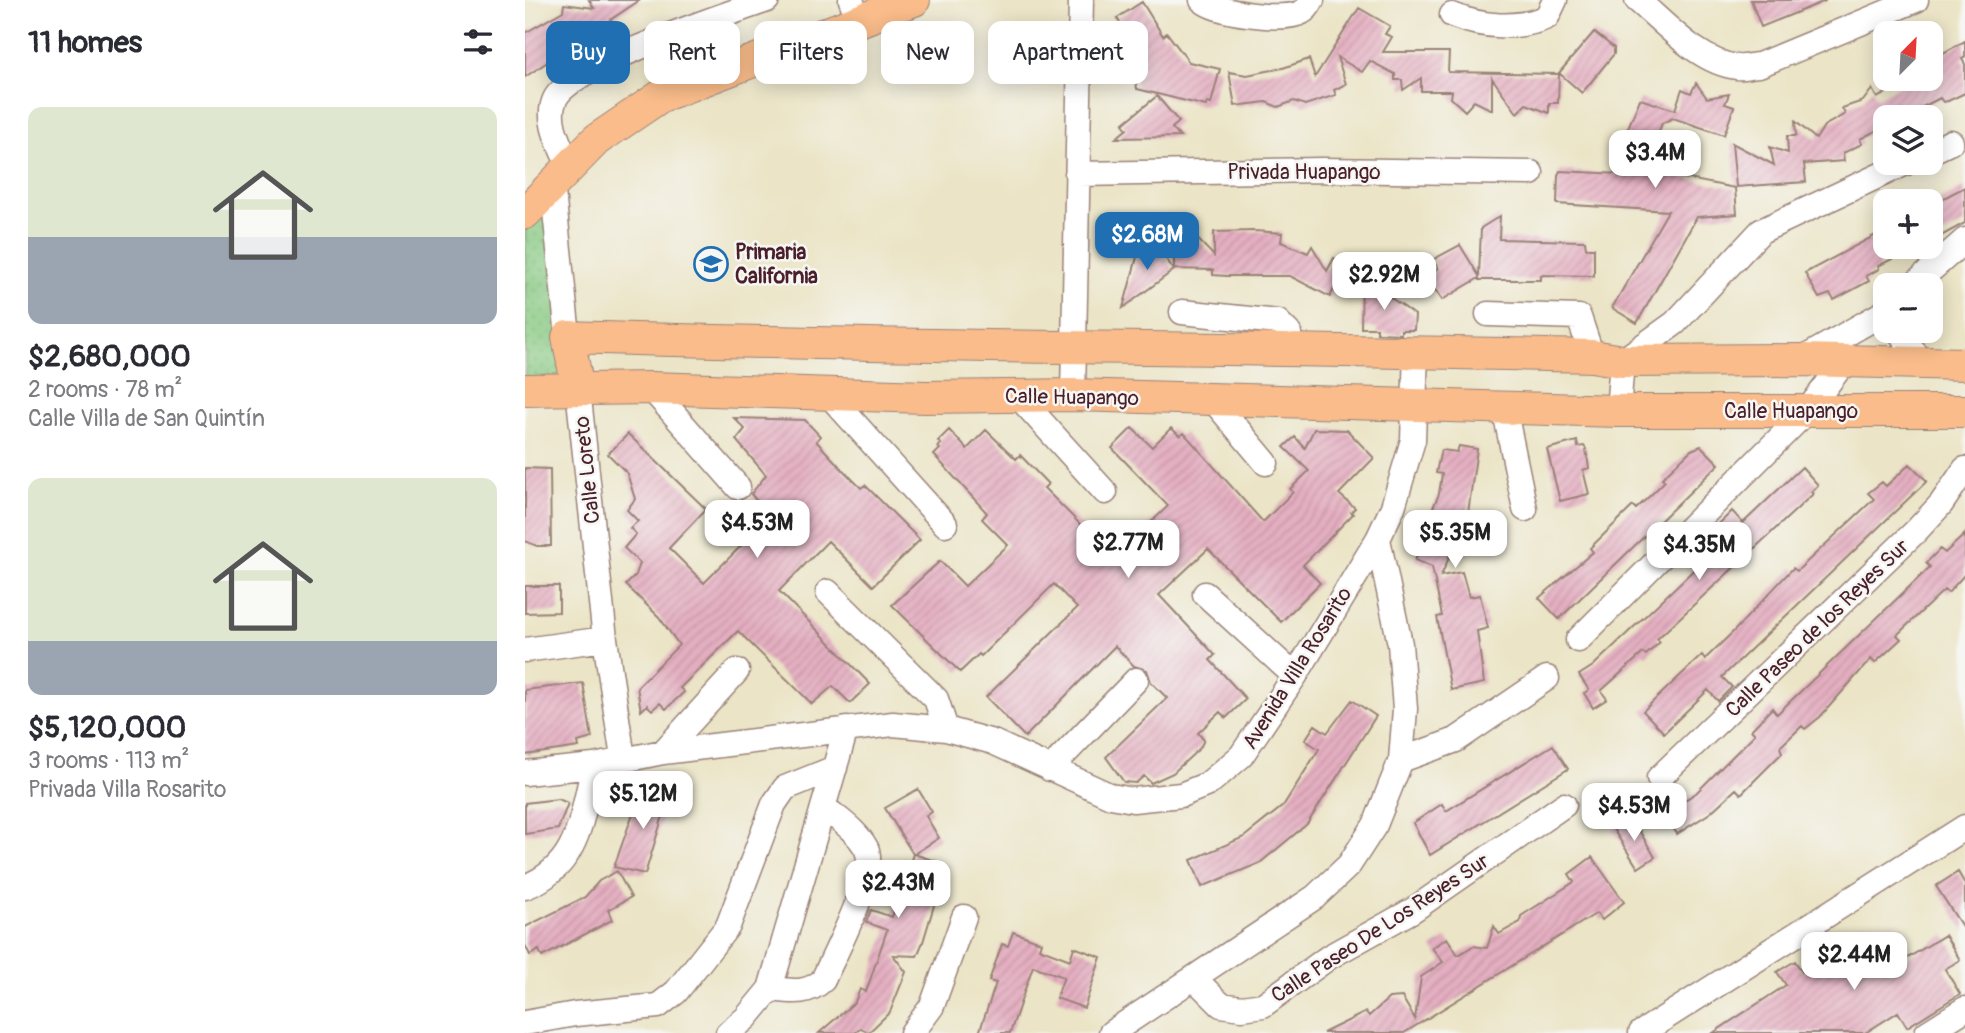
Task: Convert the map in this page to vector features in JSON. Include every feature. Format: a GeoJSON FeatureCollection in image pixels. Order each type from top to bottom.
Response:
{"type":"FeatureCollection","features":[{"type":"Feature","properties":{"kind":"main road"},"geometry":{"type":"LineString","coordinates":[[525,213],[560,174],[615,125],[661,96],[855,10],[914,0]]}},
{"type":"Feature","properties":{"kind":"main road"},"geometry":{"type":"LineString","coordinates":[[569,337],[851,346],[1416,351],[1607,358],[1965,364]]}},
{"type":"Feature","properties":{"kind":"main road","name":"Calle Loreto"},"geometry":{"type":"LineString","coordinates":[[569,337],[578,389]]}},
{"type":"Feature","properties":{"kind":"main road","name":"Calle Huapango"},"geometry":{"type":"LineString","coordinates":[[525,390],[651,388],[829,395],[1073,395],[1618,411],[1965,411]]}},
{"type":"Feature","properties":{"kind":"street","name":"Calle Loreto"},"geometry":{"type":"LineString","coordinates":[[569,337],[560,174],[552,120],[555,98],[573,82],[605,63],[651,42],[767,0]]}},
{"type":"Feature","properties":{"kind":"street"},"geometry":{"type":"LineString","coordinates":[[1073,395],[1081,0]]}},
{"type":"Feature","properties":{"kind":"street"},"geometry":{"type":"LineString","coordinates":[[1202,0],[1223,12],[1291,16],[1303,12],[1312,0]]}},
{"type":"Feature","properties":{"kind":"street"},"geometry":{"type":"LineString","coordinates":[[1452,15],[1494,26],[1534,23],[1547,17],[1555,0]]}},
{"type":"Feature","properties":{"kind":"street"},"geometry":{"type":"LineString","coordinates":[[1637,0],[1696,48],[1716,60],[1737,67],[1759,65],[1916,0]]}},
{"type":"Feature","properties":{"kind":"street","name":"Privada Huapango"},"geometry":{"type":"LineString","coordinates":[[1077,174],[1322,170],[1531,173]]}},
{"type":"Feature","properties":{"kind":"street"},"geometry":{"type":"LineString","coordinates":[[1607,358],[1675,323],[1761,231],[1880,175]]}},
{"type":"Feature","properties":{"kind":"street"},"geometry":{"type":"LineString","coordinates":[[1928,273],[1965,240]]}},
{"type":"Feature","properties":{"kind":"street"},"geometry":{"type":"LineString","coordinates":[[1182,312],[1278,322],[1289,333],[1290,349]]}},
{"type":"Feature","properties":{"kind":"street"},"geometry":{"type":"LineString","coordinates":[[1488,314],[1579,317],[1607,358],[1618,411]]}},
{"type":"Feature","properties":{"kind":"street"},"geometry":{"type":"LineString","coordinates":[[1801,360],[1873,319]]}},
{"type":"Feature","properties":{"kind":"street"},"geometry":{"type":"LineString","coordinates":[[1908,343],[1922,363]]}},
{"type":"Feature","properties":{"kind":"street","name":"Avenida Villa Rosarito"},"geometry":{"type":"LineString","coordinates":[[525,773],[594,766],[663,752],[893,724],[946,729],[993,742],[1111,796],[1133,800],[1181,795],[1208,784],[1241,756],[1295,676],[1378,539],[1403,479],[1413,440],[1416,351]]}},
{"type":"Feature","properties":{"kind":"street"},"geometry":{"type":"LineString","coordinates":[[1578,640],[1807,411],[1845,361]]}},
{"type":"Feature","properties":{"kind":"street"},"geometry":{"type":"LineString","coordinates":[[651,388],[737,487]]}},
{"type":"Feature","properties":{"kind":"street","name":"Calle Loreto"},"geometry":{"type":"LineString","coordinates":[[578,389],[605,639],[623,758]]}},
{"type":"Feature","properties":{"kind":"street"},"geometry":{"type":"LineString","coordinates":[[829,395],[945,524]]}},
{"type":"Feature","properties":{"kind":"street"},"geometry":{"type":"LineString","coordinates":[[1018,396],[1105,492]]}},
{"type":"Feature","properties":{"kind":"street"},"geometry":{"type":"LineString","coordinates":[[1214,401],[1266,463]]}},
{"type":"Feature","properties":{"kind":"street"},"geometry":{"type":"LineString","coordinates":[[1504,407],[1525,509]]}},
{"type":"Feature","properties":{"kind":"street","name":"Calle Paseo de los Reyes Sur"},"geometry":{"type":"LineString","coordinates":[[1659,778],[1917,530],[1941,504],[1965,469]]}},
{"type":"Feature","properties":{"kind":"street"},"geometry":{"type":"LineString","coordinates":[[1111,1033],[1279,923],[1349,865],[1375,825],[1401,760],[1405,676],[1378,539]]}},
{"type":"Feature","properties":{"kind":"street"},"geometry":{"type":"LineString","coordinates":[[828,593],[936,699],[946,729]]}},
{"type":"Feature","properties":{"kind":"street"},"geometry":{"type":"LineString","coordinates":[[1205,594],[1295,676]]}},
{"type":"Feature","properties":{"kind":"street"},"geometry":{"type":"LineString","coordinates":[[525,650],[605,639]]}},
{"type":"Feature","properties":{"kind":"street"},"geometry":{"type":"LineString","coordinates":[[663,752],[737,671]]}},
{"type":"Feature","properties":{"kind":"street"},"geometry":{"type":"LineString","coordinates":[[1401,760],[1455,740],[1547,678]]}},
{"type":"Feature","properties":{"kind":"street"},"geometry":{"type":"LineString","coordinates":[[1050,769],[1136,680]]}},
{"type":"Feature","properties":{"kind":"street"},"geometry":{"type":"LineString","coordinates":[[728,1033],[747,1018],[770,989],[846,729]]}},
{"type":"Feature","properties":{"kind":"street"},"geometry":{"type":"LineString","coordinates":[[525,887],[542,881],[561,865],[575,844],[594,766]]}},
{"type":"Feature","properties":{"kind":"street"},"geometry":{"type":"LineString","coordinates":[[525,1023],[575,1014],[658,1006],[676,992],[728,926],[774,804],[785,788],[835,768]]}},
{"type":"Feature","properties":{"kind":"street","name":"Calle Paseo De Los Reyes Sur"},"geometry":{"type":"LineString","coordinates":[[1194,978],[1221,1005],[1242,1008],[1263,1005],[1329,957],[1413,910],[1565,805]]}},
{"type":"Feature","properties":{"kind":"street"},"geometry":{"type":"LineString","coordinates":[[770,989],[801,992],[813,989],[823,980],[869,872],[868,850],[855,834],[824,807]]}},
{"type":"Feature","properties":{"kind":"street"},"geometry":{"type":"LineString","coordinates":[[1641,1033],[1965,827]]}},
{"type":"Feature","properties":{"kind":"street"},"geometry":{"type":"LineString","coordinates":[[912,1033],[932,1006],[964,917]]}},
{"type":"Feature","properties":{"kind":"street"},"geometry":{"type":"LineString","coordinates":[[1927,1033],[1965,1009]]}},
{"type":"Feature","properties":{"kind":"green space"},"geometry":{"type":"Polygon","coordinates":[[[545,193],[576,397],[525,397],[525,220],[545,193]]]}},
{"type":"Feature","properties":{"kind":"building"},"geometry":{"type":"Polygon","coordinates":[[[589,0],[640,0],[611,21],[546,21],[546,63],[525,77],[525,33],[563,11],[564,4],[594,8],[589,0]]]}},
{"type":"Feature","properties":{"kind":"building"},"geometry":{"type":"Polygon","coordinates":[[[1751,0],[1825,0],[1825,1],[1761,27],[1751,0]]]}},
{"type":"Feature","properties":{"kind":"building"},"geometry":{"type":"Polygon","coordinates":[[[1142,2],[1163,36],[1167,33],[1189,62],[1220,69],[1211,104],[1207,103],[1206,106],[1137,89],[1136,84],[1148,84],[1148,21],[1119,21],[1117,18],[1142,2]]]}},
{"type":"Feature","properties":{"kind":"building"},"geometry":{"type":"Polygon","coordinates":[[[1359,8],[1390,26],[1385,34],[1392,37],[1383,52],[1449,52],[1448,72],[1559,74],[1558,103],[1549,103],[1549,113],[1526,104],[1517,113],[1492,78],[1492,110],[1474,101],[1465,111],[1451,98],[1452,91],[1421,91],[1421,78],[1403,90],[1402,80],[1395,80],[1395,74],[1370,61],[1362,72],[1337,57],[1346,84],[1334,90],[1336,95],[1305,105],[1294,101],[1278,107],[1266,102],[1235,106],[1229,72],[1247,75],[1283,68],[1309,59],[1315,77],[1359,8]]]}},
{"type":"Feature","properties":{"kind":"building"},"geometry":{"type":"Polygon","coordinates":[[[1594,32],[1614,48],[1614,54],[1582,93],[1559,73],[1594,32]]]}},
{"type":"Feature","properties":{"kind":"building"},"geometry":{"type":"Polygon","coordinates":[[[1965,41],[1965,57],[1962,59],[1965,64],[1965,93],[1943,102],[1940,98],[1926,105],[1873,105],[1873,132],[1860,139],[1862,144],[1843,153],[1844,161],[1804,164],[1806,182],[1736,187],[1732,143],[1774,165],[1770,147],[1788,153],[1787,136],[1796,136],[1795,121],[1816,139],[1824,126],[1845,114],[1842,108],[1863,101],[1872,89],[1877,98],[1890,91],[1943,91],[1943,53],[1965,41]]]}},
{"type":"Feature","properties":{"kind":"building"},"geometry":{"type":"Polygon","coordinates":[[[1696,83],[1707,98],[1729,94],[1725,104],[1734,107],[1724,135],[1673,118],[1662,123],[1646,170],[1668,170],[1668,175],[1735,188],[1737,214],[1697,217],[1637,323],[1612,308],[1668,211],[1557,204],[1558,175],[1560,171],[1621,174],[1625,135],[1640,99],[1675,110],[1682,89],[1691,93],[1696,83]]]}},
{"type":"Feature","properties":{"kind":"building"},"geometry":{"type":"Polygon","coordinates":[[[1157,96],[1179,122],[1172,128],[1180,137],[1116,138],[1127,129],[1123,124],[1157,96]]]}},
{"type":"Feature","properties":{"kind":"building"},"geometry":{"type":"Polygon","coordinates":[[[1965,187],[1965,223],[1943,235],[1943,198],[1965,187]]]}},
{"type":"Feature","properties":{"kind":"building"},"geometry":{"type":"Polygon","coordinates":[[[1500,216],[1499,239],[1585,241],[1586,248],[1594,248],[1594,276],[1541,275],[1541,280],[1479,278],[1442,300],[1426,276],[1438,268],[1432,260],[1460,245],[1479,276],[1481,228],[1500,216]]]}},
{"type":"Feature","properties":{"kind":"building"},"geometry":{"type":"Polygon","coordinates":[[[1185,226],[1214,256],[1214,232],[1254,231],[1282,233],[1281,242],[1308,253],[1312,246],[1327,271],[1334,258],[1346,265],[1330,297],[1290,276],[1227,276],[1213,275],[1213,270],[1174,269],[1174,239],[1184,240],[1185,226]]]}},
{"type":"Feature","properties":{"kind":"building"},"geometry":{"type":"Polygon","coordinates":[[[1873,236],[1873,259],[1892,259],[1866,276],[1869,281],[1834,300],[1830,294],[1819,298],[1805,273],[1873,236]]]}},
{"type":"Feature","properties":{"kind":"building"},"geometry":{"type":"Polygon","coordinates":[[[1142,239],[1148,251],[1156,245],[1174,270],[1123,308],[1142,239]]]}},
{"type":"Feature","properties":{"kind":"building"},"geometry":{"type":"Polygon","coordinates":[[[1362,277],[1415,315],[1414,330],[1401,330],[1401,334],[1377,333],[1377,328],[1361,328],[1362,277]]]}},
{"type":"Feature","properties":{"kind":"building"},"geometry":{"type":"Polygon","coordinates":[[[734,418],[805,420],[820,436],[816,441],[842,469],[861,488],[865,485],[920,540],[873,586],[828,541],[779,591],[870,684],[850,703],[833,686],[812,704],[738,631],[680,688],[684,692],[666,709],[660,703],[652,710],[647,705],[641,711],[637,687],[679,645],[659,617],[626,585],[636,575],[640,563],[624,548],[636,534],[630,528],[638,521],[627,510],[635,499],[627,473],[608,454],[628,434],[706,509],[669,548],[704,583],[770,517],[751,494],[766,475],[736,440],[745,429],[734,418]]]}},
{"type":"Feature","properties":{"kind":"building"},"geometry":{"type":"Polygon","coordinates":[[[1132,428],[1152,447],[1171,428],[1180,436],[1184,433],[1263,522],[1293,492],[1290,489],[1309,471],[1284,447],[1295,437],[1305,448],[1314,429],[1347,430],[1374,458],[1339,494],[1355,508],[1351,512],[1353,514],[1303,565],[1320,583],[1281,622],[1208,549],[1159,595],[1215,655],[1210,660],[1246,699],[1226,718],[1220,712],[1198,733],[1204,740],[1200,748],[1173,773],[1151,783],[1144,776],[1136,783],[1124,782],[1106,757],[1167,698],[1151,682],[1147,670],[1134,666],[1115,646],[1025,737],[986,697],[1077,608],[1054,584],[981,656],[979,654],[960,672],[892,605],[940,561],[965,586],[1008,545],[982,519],[987,513],[934,455],[940,449],[938,447],[941,444],[938,441],[949,430],[967,449],[986,430],[1016,459],[1020,455],[1048,484],[1044,488],[1114,558],[1168,506],[1112,448],[1132,428]]]}},
{"type":"Feature","properties":{"kind":"building"},"geometry":{"type":"Polygon","coordinates":[[[1577,441],[1578,447],[1584,446],[1586,449],[1589,468],[1583,470],[1589,494],[1560,501],[1547,449],[1577,441]]]}},
{"type":"Feature","properties":{"kind":"building"},"geometry":{"type":"Polygon","coordinates":[[[1459,446],[1477,449],[1468,513],[1441,576],[1462,572],[1469,597],[1480,595],[1488,628],[1477,631],[1484,683],[1451,690],[1437,617],[1442,616],[1432,567],[1415,560],[1432,523],[1427,521],[1439,494],[1442,474],[1436,473],[1440,454],[1442,450],[1457,452],[1459,446]]]}},
{"type":"Feature","properties":{"kind":"building"},"geometry":{"type":"Polygon","coordinates":[[[1701,446],[1719,464],[1559,619],[1539,598],[1593,552],[1590,548],[1633,506],[1636,509],[1658,488],[1665,481],[1662,478],[1691,450],[1701,446]]]}},
{"type":"Feature","properties":{"kind":"building"},"geometry":{"type":"Polygon","coordinates":[[[1910,464],[1927,481],[1722,677],[1732,687],[1718,701],[1708,690],[1664,733],[1643,711],[1702,655],[1705,659],[1793,568],[1797,571],[1874,499],[1868,493],[1882,482],[1886,486],[1910,464]]]}},
{"type":"Feature","properties":{"kind":"building"},"geometry":{"type":"Polygon","coordinates":[[[1802,467],[1818,485],[1811,492],[1813,494],[1657,639],[1660,642],[1646,655],[1643,653],[1601,691],[1607,699],[1593,708],[1584,693],[1589,690],[1579,675],[1593,666],[1728,537],[1717,525],[1732,511],[1743,523],[1802,467]]]}},
{"type":"Feature","properties":{"kind":"building"},"geometry":{"type":"Polygon","coordinates":[[[525,468],[550,469],[551,546],[537,546],[525,541],[525,468]]]}},
{"type":"Feature","properties":{"kind":"building"},"geometry":{"type":"Polygon","coordinates":[[[1965,534],[1965,574],[1948,593],[1944,590],[1897,635],[1901,639],[1875,663],[1871,659],[1820,717],[1805,729],[1802,726],[1780,747],[1782,753],[1741,794],[1736,789],[1710,813],[1677,834],[1664,813],[1696,793],[1755,734],[1751,730],[1772,708],[1777,714],[1930,567],[1926,563],[1940,549],[1945,553],[1965,534]]]}},
{"type":"Feature","properties":{"kind":"building"},"geometry":{"type":"Polygon","coordinates":[[[525,586],[559,586],[559,612],[525,613],[525,586]]]}},
{"type":"Feature","properties":{"kind":"building"},"geometry":{"type":"Polygon","coordinates":[[[583,683],[592,738],[578,742],[579,747],[525,755],[525,690],[583,683]]]}},
{"type":"Feature","properties":{"kind":"building"},"geometry":{"type":"Polygon","coordinates":[[[1352,700],[1376,716],[1307,824],[1260,863],[1202,887],[1191,860],[1244,837],[1283,806],[1319,749],[1305,740],[1315,725],[1327,733],[1352,700]]]}},
{"type":"Feature","properties":{"kind":"building"},"geometry":{"type":"Polygon","coordinates":[[[1553,745],[1568,769],[1430,855],[1413,823],[1442,804],[1446,811],[1553,745]]]}},
{"type":"Feature","properties":{"kind":"building"},"geometry":{"type":"Polygon","coordinates":[[[643,785],[670,793],[645,874],[614,867],[643,785]]]}},
{"type":"Feature","properties":{"kind":"building"},"geometry":{"type":"Polygon","coordinates":[[[918,789],[932,812],[926,816],[939,838],[914,854],[941,863],[938,877],[942,879],[923,942],[917,956],[893,955],[906,972],[890,1012],[868,1033],[861,1028],[855,1033],[819,1033],[855,1002],[860,989],[866,992],[887,930],[866,922],[871,910],[892,917],[913,854],[885,808],[918,789]]]}},
{"type":"Feature","properties":{"kind":"building"},"geometry":{"type":"Polygon","coordinates":[[[558,799],[568,803],[558,829],[525,834],[525,803],[558,799]]]}},
{"type":"Feature","properties":{"kind":"building"},"geometry":{"type":"Polygon","coordinates":[[[1631,817],[1655,857],[1638,868],[1613,829],[1631,817]]]}},
{"type":"Feature","properties":{"kind":"building"},"geometry":{"type":"Polygon","coordinates":[[[1592,857],[1624,902],[1602,920],[1597,913],[1404,1033],[1323,1033],[1366,1012],[1369,1016],[1389,998],[1402,997],[1415,1019],[1421,977],[1443,962],[1432,948],[1447,938],[1458,955],[1473,946],[1487,948],[1494,926],[1499,934],[1520,922],[1521,916],[1574,882],[1569,874],[1592,857]]]}},
{"type":"Feature","properties":{"kind":"building"},"geometry":{"type":"Polygon","coordinates":[[[617,871],[631,897],[608,910],[612,920],[542,957],[539,950],[530,955],[525,945],[525,927],[585,897],[599,881],[617,871]]]}},
{"type":"Feature","properties":{"kind":"building"},"geometry":{"type":"Polygon","coordinates":[[[1958,872],[1965,884],[1965,931],[1936,886],[1958,872]]]}},
{"type":"Feature","properties":{"kind":"building"},"geometry":{"type":"Polygon","coordinates":[[[1013,932],[1041,942],[1039,948],[1070,960],[1074,947],[1101,957],[1084,1008],[1056,998],[1064,977],[1033,966],[1010,1033],[979,1033],[996,983],[989,981],[1002,944],[1008,946],[1013,932]]]}},
{"type":"Feature","properties":{"kind":"building"},"geometry":{"type":"Polygon","coordinates":[[[1863,935],[1871,945],[1878,942],[1893,967],[1945,935],[1960,960],[1945,969],[1960,994],[1907,1027],[1898,1012],[1865,1033],[1713,1033],[1786,985],[1777,972],[1795,961],[1802,972],[1863,935]]]}},
{"type":"Feature","properties":{"kind":"place","name":"Primaria California"},"geometry":{"type":"Point","coordinates":[711,264]}}]}
